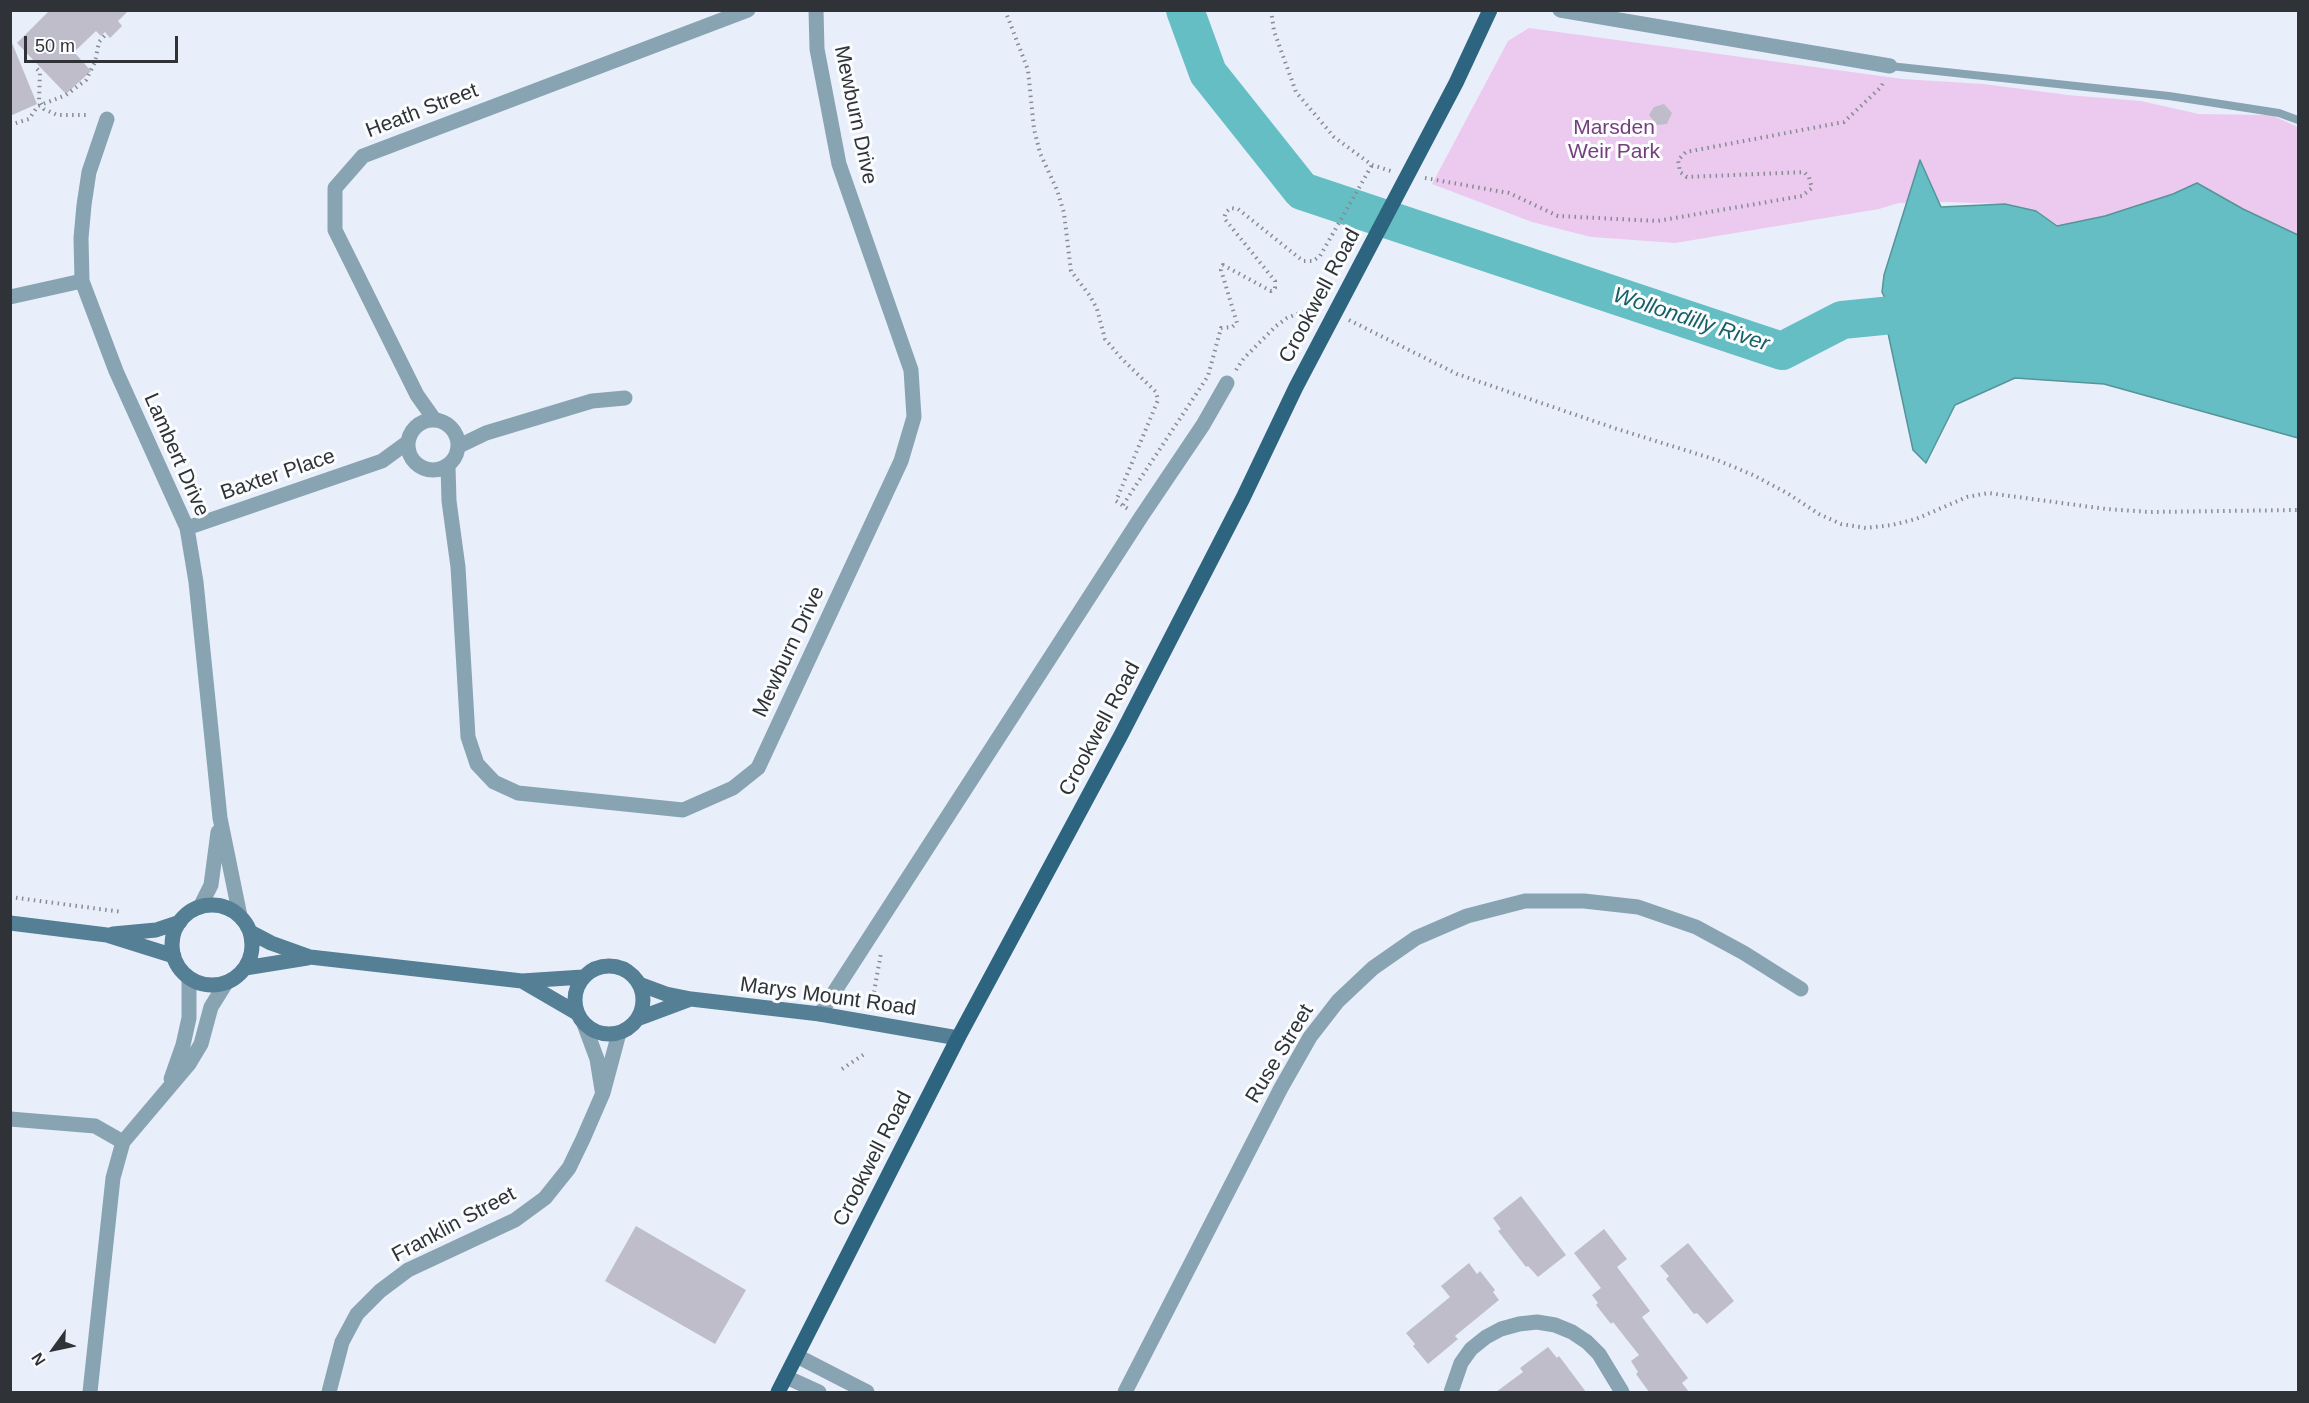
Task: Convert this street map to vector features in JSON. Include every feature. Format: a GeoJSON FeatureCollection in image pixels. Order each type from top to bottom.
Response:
{"type":"FeatureCollection","features":[{"type":"Feature","properties":{"kind":"main road","name":"Crookwell Road"},"geometry":{"type":"LineString","coordinates":[[778,1392],[958,1038],[1126,724],[1243,498],[1296,387],[1456,83],[1490,10]]}},
{"type":"Feature","properties":{"kind":"street","name":"Heath Street"},"geometry":{"type":"LineString","coordinates":[[434,419],[417,395],[335,230],[335,188],[363,156],[748,10]]}},
{"type":"Feature","properties":{"kind":"street","name":"Mewburn Drive"},"geometry":{"type":"LineString","coordinates":[[448,466],[449,501],[458,567],[468,737],[477,764],[494,782],[518,793],[684,810],[733,788],[758,768],[901,461],[914,417],[911,370],[839,164],[817,50],[816,10]]}},
{"type":"Feature","properties":{"kind":"street"},"geometry":{"type":"LineString","coordinates":[[1560,10],[1890,66]]}},
{"type":"Feature","properties":{"kind":"street","name":"Lambert Drive"},"geometry":{"type":"LineString","coordinates":[[101,116],[84,205],[81,238],[82,281],[116,371],[187,528],[196,582],[220,818],[240,916]]}},
{"type":"Feature","properties":{"kind":"street"},"geometry":{"type":"LineString","coordinates":[[10,297],[82,281]]}},
{"type":"Feature","properties":{"kind":"street"},"geometry":{"type":"LineString","coordinates":[[820,1014],[1141,517],[1203,425],[1227,383]]}},
{"type":"Feature","properties":{"kind":"street","name":"Heath Street"},"geometry":{"type":"LineString","coordinates":[[417,395],[418,424]]}},
{"type":"Feature","properties":{"kind":"street"},"geometry":{"type":"LineString","coordinates":[[459,446],[486,433],[592,401],[625,398]]}},
{"type":"Feature","properties":{"kind":"street"},"geometry":{"type":"LineString","coordinates":[[434,419],[448,423],[457,434],[459,446],[454,460],[448,466],[432,470],[425,469],[413,460],[408,442],[418,424],[434,419]]}},
{"type":"Feature","properties":{"kind":"street"},"geometry":{"type":"LineString","coordinates":[[453,429],[486,433]]}},
{"type":"Feature","properties":{"kind":"street","name":"Baxter Place"},"geometry":{"type":"LineString","coordinates":[[382,461],[408,442]]}},
{"type":"Feature","properties":{"kind":"street","name":"Baxter Place"},"geometry":{"type":"LineString","coordinates":[[187,528],[382,461],[413,460]]}},
{"type":"Feature","properties":{"kind":"street","name":"Mewburn Drive"},"geometry":{"type":"LineString","coordinates":[[432,470],[449,501]]}},
{"type":"Feature","properties":{"kind":"street","name":"Lambert Drive"},"geometry":{"type":"LineString","coordinates":[[200,907],[211,885],[220,818]]}},
{"type":"Feature","properties":{"kind":"street","name":"Ruse Street"},"geometry":{"type":"LineString","coordinates":[[1125,1392],[1281,1088],[1310,1037],[1338,1001],[1373,968],[1416,938],[1467,916],[1525,901],[1584,901],[1638,908],[1696,927],[1744,953],[1801,989]]}},
{"type":"Feature","properties":{"kind":"street"},"geometry":{"type":"LineString","coordinates":[[221,906],[240,916],[250,932],[253,944],[251,956],[237,977],[226,983],[213,985],[189,978],[180,968],[174,956],[172,944],[180,921],[188,912],[200,907],[221,906]]}},
{"type":"Feature","properties":{"kind":"street"},"geometry":{"type":"LineString","coordinates":[[107,935],[156,930],[180,921]]}},
{"type":"Feature","properties":{"kind":"street"},"geometry":{"type":"LineString","coordinates":[[10,923],[107,935],[174,956]]}},
{"type":"Feature","properties":{"kind":"street"},"geometry":{"type":"LineString","coordinates":[[250,932],[271,943],[310,957],[522,981],[583,976],[602,966],[613,966],[633,975],[639,984],[643,1002],[638,1019],[629,1028],[619,1033],[600,1033],[581,1018],[522,981]]}},
{"type":"Feature","properties":{"kind":"street"},"geometry":{"type":"LineString","coordinates":[[245,968],[310,957]]}},
{"type":"Feature","properties":{"kind":"street"},"geometry":{"type":"LineString","coordinates":[[583,976],[575,994],[581,1018],[597,1059],[603,1093]]}},
{"type":"Feature","properties":{"kind":"street"},"geometry":{"type":"LineString","coordinates":[[168,1087],[183,1045],[189,1018],[189,978]]}},
{"type":"Feature","properties":{"kind":"street"},"geometry":{"type":"LineString","coordinates":[[90,1392],[113,1178],[123,1142],[189,1064],[201,1044],[211,1006],[226,983]]}},
{"type":"Feature","properties":{"kind":"street","name":"Marys Mount Road"},"geometry":{"type":"LineString","coordinates":[[639,984],[666,994],[691,999],[820,1014],[958,1038]]}},
{"type":"Feature","properties":{"kind":"street","name":"Marys Mount Road"},"geometry":{"type":"LineString","coordinates":[[638,1019],[691,999]]}},
{"type":"Feature","properties":{"kind":"street","name":"Franklin Street"},"geometry":{"type":"LineString","coordinates":[[329,1392],[342,1342],[357,1314],[380,1290],[408,1270],[515,1220],[545,1198],[569,1168],[603,1093],[619,1033]]}},
{"type":"Feature","properties":{"kind":"street"},"geometry":{"type":"LineString","coordinates":[[10,1119],[95,1126],[123,1142]]}},
{"type":"Feature","properties":{"kind":"street"},"geometry":{"type":"LineString","coordinates":[[1451,1392],[1461,1363],[1471,1349],[1486,1337],[1502,1329],[1519,1323],[1537,1322],[1555,1325],[1587,1342],[1599,1354],[1622,1392]]}},
{"type":"Feature","properties":{"kind":"street"},"geometry":{"type":"LineString","coordinates":[[797,1356],[867,1392]]}},
{"type":"Feature","properties":{"kind":"street"},"geometry":{"type":"LineString","coordinates":[[786,1377],[819,1392]]}},
{"type":"Feature","properties":{"kind":"lane"},"geometry":{"type":"LineString","coordinates":[[1890,66],[2169,96],[2279,113],[2298,120]]}},
{"type":"Feature","properties":{"kind":"path"},"geometry":{"type":"LineString","coordinates":[[1005,10],[1028,70],[1034,129],[1040,153],[1057,190],[1064,213],[1071,271],[1097,309],[1105,339],[1156,392],[1158,400],[1116,501],[1141,517]]}},
{"type":"Feature","properties":{"kind":"path"},"geometry":{"type":"LineString","coordinates":[[1271,10],[1274,31],[1296,92],[1334,136],[1372,165],[1395,172]]}},
{"type":"Feature","properties":{"kind":"path"},"geometry":{"type":"LineString","coordinates":[[10,125],[29,119],[41,104],[66,95],[86,80],[99,42],[106,34]]}},
{"type":"Feature","properties":{"kind":"path"},"geometry":{"type":"LineString","coordinates":[[1418,176],[1509,193],[1558,216],[1657,221],[1802,196],[1812,188],[1809,177],[1804,172],[1687,177],[1680,172],[1678,160],[1686,152],[1844,122],[1881,87],[1890,66]]}},
{"type":"Feature","properties":{"kind":"path"},"geometry":{"type":"LineString","coordinates":[[37,69],[40,72],[39,100],[41,104],[57,115],[101,116]]}},
{"type":"Feature","properties":{"kind":"path"},"geometry":{"type":"LineString","coordinates":[[1123,505],[1208,376],[1221,328],[1232,327],[1237,323],[1221,270],[1223,265],[1271,291],[1275,288],[1275,281],[1224,218],[1226,212],[1231,208],[1238,209],[1303,261],[1313,261],[1320,256],[1372,165]]}},
{"type":"Feature","properties":{"kind":"path"},"geometry":{"type":"LineString","coordinates":[[1227,383],[1244,358],[1287,318],[1302,312],[1324,313]]}},
{"type":"Feature","properties":{"kind":"path"},"geometry":{"type":"LineString","coordinates":[[1340,316],[1457,374],[1753,474],[1819,514],[1841,524],[1866,528],[1892,525],[1916,519],[1967,497],[1988,493],[2106,509],[2150,512],[2298,510]]}},
{"type":"Feature","properties":{"kind":"path"},"geometry":{"type":"LineString","coordinates":[[10,897],[122,912]]}},
{"type":"Feature","properties":{"kind":"path"},"geometry":{"type":"LineString","coordinates":[[874,992],[883,945]]}},
{"type":"Feature","properties":{"kind":"path"},"geometry":{"type":"LineString","coordinates":[[842,1069],[866,1053]]}},
{"type":"Feature","properties":{"kind":"green space","name":"Marsden Weir Park"},"geometry":{"type":"Polygon","coordinates":[[[1529,28],[1903,79],[1984,84],[2068,95],[2141,101],[2199,114],[2271,115],[2298,127],[2298,235],[2243,209],[2197,183],[2173,194],[2105,216],[2057,226],[2036,211],[2005,204],[1948,202],[1899,203],[1879,209],[1675,243],[1591,237],[1532,222],[1432,184],[1508,41],[1529,28]]]}},
{"type":"Feature","properties":{"kind":"water"},"geometry":{"type":"Polygon","coordinates":[[[1920,160],[1941,207],[2005,204],[2036,211],[2057,226],[2105,216],[2173,194],[2197,183],[2243,209],[2298,235],[2298,438],[2104,384],[2015,378],[1955,405],[1926,463],[1913,450],[1888,333],[1893,315],[1882,292],[1884,275],[1920,160]]]}},
{"type":"Feature","properties":{"kind":"building"},"geometry":{"type":"Polygon","coordinates":[[[50,10],[129,10],[118,21],[122,26],[110,38],[105,32],[101,36],[96,31],[74,52],[91,71],[66,94],[17,43],[50,10]]]}},
{"type":"Feature","properties":{"kind":"building"},"geometry":{"type":"Polygon","coordinates":[[[10,38],[37,104],[10,116],[10,38]]]}},
{"type":"Feature","properties":{"kind":"building"},"geometry":{"type":"Polygon","coordinates":[[[1664,104],[1672,113],[1667,124],[1657,125],[1649,115],[1654,107],[1664,104]]]}},
{"type":"Feature","properties":{"kind":"building"},"geometry":{"type":"Polygon","coordinates":[[[1521,1196],[1566,1255],[1538,1277],[1528,1266],[1526,1267],[1498,1231],[1501,1229],[1493,1218],[1521,1196]]]}},
{"type":"Feature","properties":{"kind":"building"},"geometry":{"type":"Polygon","coordinates":[[[636,1226],[746,1290],[715,1344],[605,1281],[636,1226]]]}},
{"type":"Feature","properties":{"kind":"building"},"geometry":{"type":"Polygon","coordinates":[[[1604,1229],[1627,1259],[1617,1267],[1650,1311],[1642,1317],[1688,1378],[1682,1383],[1689,1392],[1649,1392],[1636,1374],[1638,1372],[1631,1361],[1639,1355],[1613,1322],[1611,1324],[1596,1305],[1598,1303],[1592,1295],[1601,1288],[1574,1253],[1604,1229]]]}},
{"type":"Feature","properties":{"kind":"building"},"geometry":{"type":"Polygon","coordinates":[[[1688,1243],[1734,1301],[1707,1324],[1697,1313],[1694,1314],[1666,1279],[1669,1276],[1660,1266],[1688,1243]]]}},
{"type":"Feature","properties":{"kind":"building"},"geometry":{"type":"Polygon","coordinates":[[[1469,1263],[1477,1274],[1480,1271],[1495,1290],[1493,1292],[1499,1300],[1455,1336],[1458,1339],[1428,1364],[1413,1346],[1415,1344],[1406,1333],[1450,1297],[1441,1286],[1469,1263]]]}},
{"type":"Feature","properties":{"kind":"building"},"geometry":{"type":"Polygon","coordinates":[[[1548,1347],[1557,1358],[1559,1356],[1586,1392],[1496,1392],[1523,1372],[1520,1368],[1548,1347]]]}},
{"type":"Feature","properties":{"kind":"waterway","name":"Wollondilly River"},"geometry":{"type":"LineString","coordinates":[[1185,10],[1208,73],[1302,191],[1782,351],[1842,320],[1943,310]]}}]}
